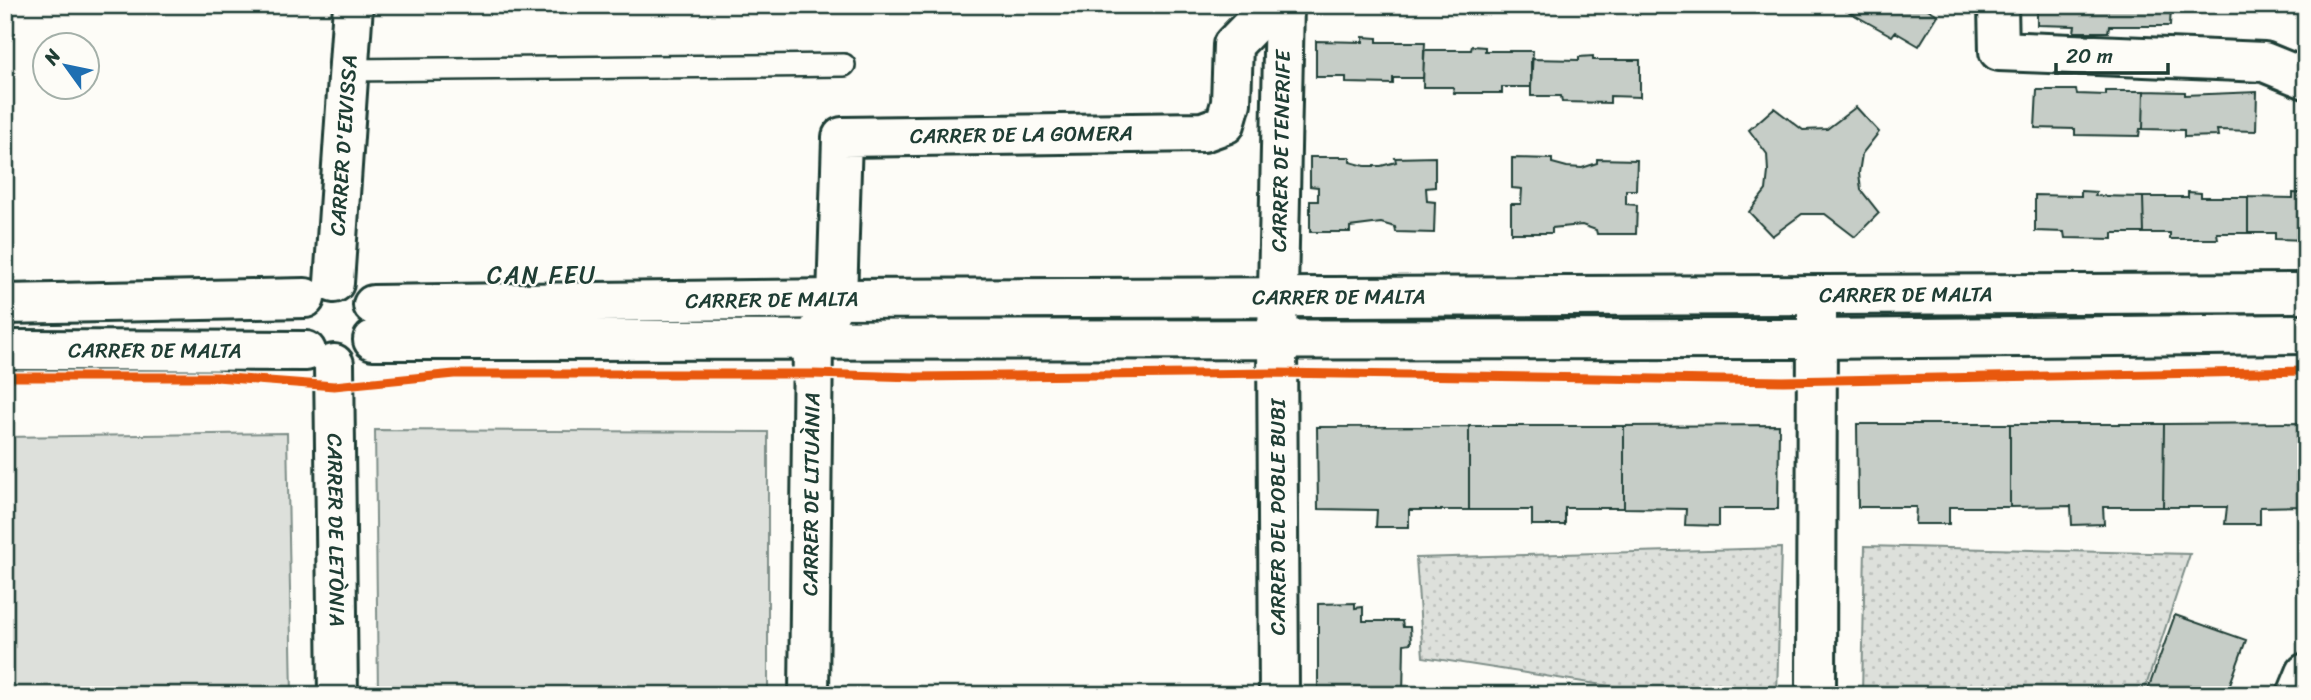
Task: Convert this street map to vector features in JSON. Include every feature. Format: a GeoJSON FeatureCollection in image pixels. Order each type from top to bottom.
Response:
{"type":"FeatureCollection","features":[{"type":"Feature","properties":{"kind":"street","name":"CARRER D'EIVISSA"},"geometry":{"type":"LineString","coordinates":[[320,290],[348,70],[353,5]]}},
{"type":"Feature","properties":{"kind":"street","name":"CARRER DE LA GOMERA"},"geometry":{"type":"LineString","coordinates":[[838,299],[842,137],[1203,132],[1225,124],[1231,103],[1233,45],[1272,5]]}},
{"type":"Feature","properties":{"kind":"street","name":"CARRER DE TENERIFE"},"geometry":{"type":"LineString","coordinates":[[1278,297],[1284,5]]}},
{"type":"Feature","properties":{"kind":"street"},"geometry":{"type":"LineString","coordinates":[[1998,5],[1998,51],[2264,62],[2306,79]]}},
{"type":"Feature","properties":{"kind":"street"},"geometry":{"type":"LineString","coordinates":[[5,304],[320,290],[343,284],[357,289],[373,323],[362,356],[351,362],[320,358],[300,342],[296,323],[299,308],[320,290]]}},
{"type":"Feature","properties":{"kind":"street","name":"CARRER DE MALTA"},"geometry":{"type":"LineString","coordinates":[[373,323],[838,299],[2306,293]]}},
{"type":"Feature","properties":{"kind":"street"},"geometry":{"type":"LineString","coordinates":[[1816,695],[1817,295]]}},
{"type":"Feature","properties":{"kind":"street","name":"CARRER DEL POBLE BUBI"},"geometry":{"type":"LineString","coordinates":[[1278,297],[1279,695]]}},
{"type":"Feature","properties":{"kind":"street"},"geometry":{"type":"LineString","coordinates":[[813,341],[838,299]]}},
{"type":"Feature","properties":{"kind":"street","name":"CARRER DE MALTA"},"geometry":{"type":"LineString","coordinates":[[373,323],[813,341],[1816,339],[2306,334]]}},
{"type":"Feature","properties":{"kind":"street","name":"CARRER DE LITUÀNIA"},"geometry":{"type":"LineString","coordinates":[[809,695],[813,341]]}},
{"type":"Feature","properties":{"kind":"street","name":"CARRER DE MALTA"},"geometry":{"type":"LineString","coordinates":[[5,350],[320,358]]}},
{"type":"Feature","properties":{"kind":"street","name":"CARRER DE LETÒNIA"},"geometry":{"type":"LineString","coordinates":[[320,358],[338,695]]}},
{"type":"Feature","properties":{"kind":"street"},"geometry":{"type":"LineString","coordinates":[[2297,695],[2306,673]]}},
{"type":"Feature","properties":{"kind":"lane"},"geometry":{"type":"LineString","coordinates":[[348,70],[844,65]]}},
{"type":"Feature","properties":{"kind":"shaded area"},"geometry":{"type":"Polygon","coordinates":[[[375,430],[768,432],[768,695],[378,695],[375,430]]]}},
{"type":"Feature","properties":{"kind":"shaded area"},"geometry":{"type":"Polygon","coordinates":[[[287,433],[292,695],[5,695],[5,437],[287,433]]]}},
{"type":"Feature","properties":{"kind":"shaded area"},"geometry":{"type":"Polygon","coordinates":[[[1865,546],[2190,554],[2143,695],[1862,695],[1865,546]]]}},
{"type":"Feature","properties":{"kind":"shaded area"},"geometry":{"type":"Polygon","coordinates":[[[1781,548],[1777,695],[1667,695],[1423,657],[1416,558],[1781,548]]]}},
{"type":"Feature","properties":{"kind":"building"},"geometry":{"type":"Polygon","coordinates":[[[1849,5],[1921,5],[1938,15],[1919,46],[1895,32],[1892,36],[1849,12],[1852,7],[1849,5]]]}},
{"type":"Feature","properties":{"kind":"building"},"geometry":{"type":"Polygon","coordinates":[[[2037,5],[2171,5],[2170,26],[2109,26],[2108,32],[2074,32],[2075,26],[2037,25],[2037,5]]]}},
{"type":"Feature","properties":{"kind":"building"},"geometry":{"type":"Polygon","coordinates":[[[1363,37],[1377,38],[1377,42],[1425,42],[1423,78],[1393,78],[1393,84],[1346,83],[1346,77],[1316,77],[1316,41],[1363,42],[1363,37]]]}},
{"type":"Feature","properties":{"kind":"building"},"geometry":{"type":"Polygon","coordinates":[[[1472,46],[1485,47],[1485,51],[1533,51],[1531,87],[1502,87],[1502,93],[1454,93],[1453,87],[1423,87],[1424,50],[1471,50],[1472,46]]]}},
{"type":"Feature","properties":{"kind":"building"},"geometry":{"type":"Polygon","coordinates":[[[1593,56],[1593,60],[1640,60],[1640,97],[1610,96],[1610,103],[1562,102],[1561,96],[1531,96],[1531,59],[1579,60],[1579,57],[1593,56]]]}},
{"type":"Feature","properties":{"kind":"building"},"geometry":{"type":"Polygon","coordinates":[[[2037,90],[2076,90],[2077,94],[2106,95],[2106,91],[2144,91],[2143,129],[2140,129],[2139,136],[2075,135],[2075,129],[2035,128],[2037,90]]]}},
{"type":"Feature","properties":{"kind":"building"},"geometry":{"type":"Polygon","coordinates":[[[2144,91],[2185,92],[2185,95],[2257,92],[2256,131],[2217,130],[2218,136],[2184,137],[2184,130],[2143,129],[2144,91]]]}},
{"type":"Feature","properties":{"kind":"building"},"geometry":{"type":"Polygon","coordinates":[[[1856,107],[1879,132],[1862,154],[1859,173],[1861,190],[1879,213],[1855,237],[1825,214],[1802,214],[1772,236],[1749,212],[1766,190],[1768,172],[1767,154],[1749,130],[1774,108],[1803,130],[1827,129],[1856,107]]]}},
{"type":"Feature","properties":{"kind":"building"},"geometry":{"type":"Polygon","coordinates":[[[1310,157],[1350,157],[1350,162],[1381,166],[1396,162],[1395,158],[1435,157],[1435,187],[1426,188],[1427,201],[1435,202],[1434,233],[1396,232],[1395,227],[1381,223],[1350,227],[1350,232],[1310,232],[1310,201],[1318,201],[1318,187],[1310,186],[1310,157]]]}},
{"type":"Feature","properties":{"kind":"building"},"geometry":{"type":"Polygon","coordinates":[[[1512,158],[1552,159],[1552,163],[1582,168],[1597,163],[1597,159],[1637,160],[1636,190],[1626,190],[1626,204],[1637,205],[1636,234],[1597,234],[1596,230],[1582,225],[1552,228],[1552,233],[1511,233],[1511,204],[1521,204],[1522,189],[1512,188],[1512,158]]]}},
{"type":"Feature","properties":{"kind":"building"},"geometry":{"type":"Polygon","coordinates":[[[2081,191],[2096,192],[2095,196],[2143,197],[2144,233],[2113,233],[2113,239],[2065,238],[2064,232],[2035,231],[2035,195],[2081,196],[2081,191]]]}},
{"type":"Feature","properties":{"kind":"building"},"geometry":{"type":"Polygon","coordinates":[[[2188,192],[2201,193],[2201,197],[2248,197],[2248,233],[2217,233],[2218,239],[2170,239],[2170,233],[2144,233],[2143,197],[2188,197],[2188,192]]]}},
{"type":"Feature","properties":{"kind":"building"},"geometry":{"type":"Polygon","coordinates":[[[2293,193],[2306,194],[2306,240],[2275,239],[2275,233],[2248,233],[2248,197],[2293,198],[2293,193]]]}},
{"type":"Feature","properties":{"kind":"building"},"geometry":{"type":"Polygon","coordinates":[[[2306,423],[2306,506],[2260,507],[2260,524],[2225,524],[2227,507],[2163,507],[2164,424],[2306,423]]]}},
{"type":"Feature","properties":{"kind":"building"},"geometry":{"type":"Polygon","coordinates":[[[1857,424],[2010,424],[2010,507],[1949,507],[1949,524],[1915,524],[1916,507],[1858,507],[1857,424]]]}},
{"type":"Feature","properties":{"kind":"building"},"geometry":{"type":"Polygon","coordinates":[[[2010,424],[2164,424],[2163,507],[2103,507],[2104,524],[2072,525],[2071,506],[2010,507],[2010,424]]]}},
{"type":"Feature","properties":{"kind":"building"},"geometry":{"type":"Polygon","coordinates":[[[1779,425],[1778,509],[1719,509],[1719,526],[1685,525],[1686,509],[1624,508],[1624,426],[1779,425]]]}},
{"type":"Feature","properties":{"kind":"building"},"geometry":{"type":"Polygon","coordinates":[[[1469,426],[1624,426],[1624,508],[1565,508],[1565,525],[1532,525],[1532,510],[1469,510],[1469,426]]]}},
{"type":"Feature","properties":{"kind":"building"},"geometry":{"type":"Polygon","coordinates":[[[1469,426],[1469,510],[1409,510],[1409,527],[1376,527],[1377,510],[1318,509],[1317,427],[1469,426]]]}},
{"type":"Feature","properties":{"kind":"building"},"geometry":{"type":"Polygon","coordinates":[[[1355,603],[1355,608],[1363,607],[1363,621],[1402,621],[1403,627],[1410,627],[1411,643],[1404,644],[1403,695],[1318,695],[1318,604],[1355,603]]]}},
{"type":"Feature","properties":{"kind":"building"},"geometry":{"type":"Polygon","coordinates":[[[2175,615],[2246,640],[2226,695],[2146,695],[2175,615]]]}},
{"type":"Feature","properties":{"kind":"cycle path"},"geometry":{"type":"LineString","coordinates":[[5,377],[216,377],[334,386],[454,374],[813,374],[916,377],[1277,373],[1783,381],[2306,371]]}},
{"type":"Feature","properties":{"kind":"district","name":"CAN FEU"},"geometry":{"type":"Point","coordinates":[542,275]}}]}
